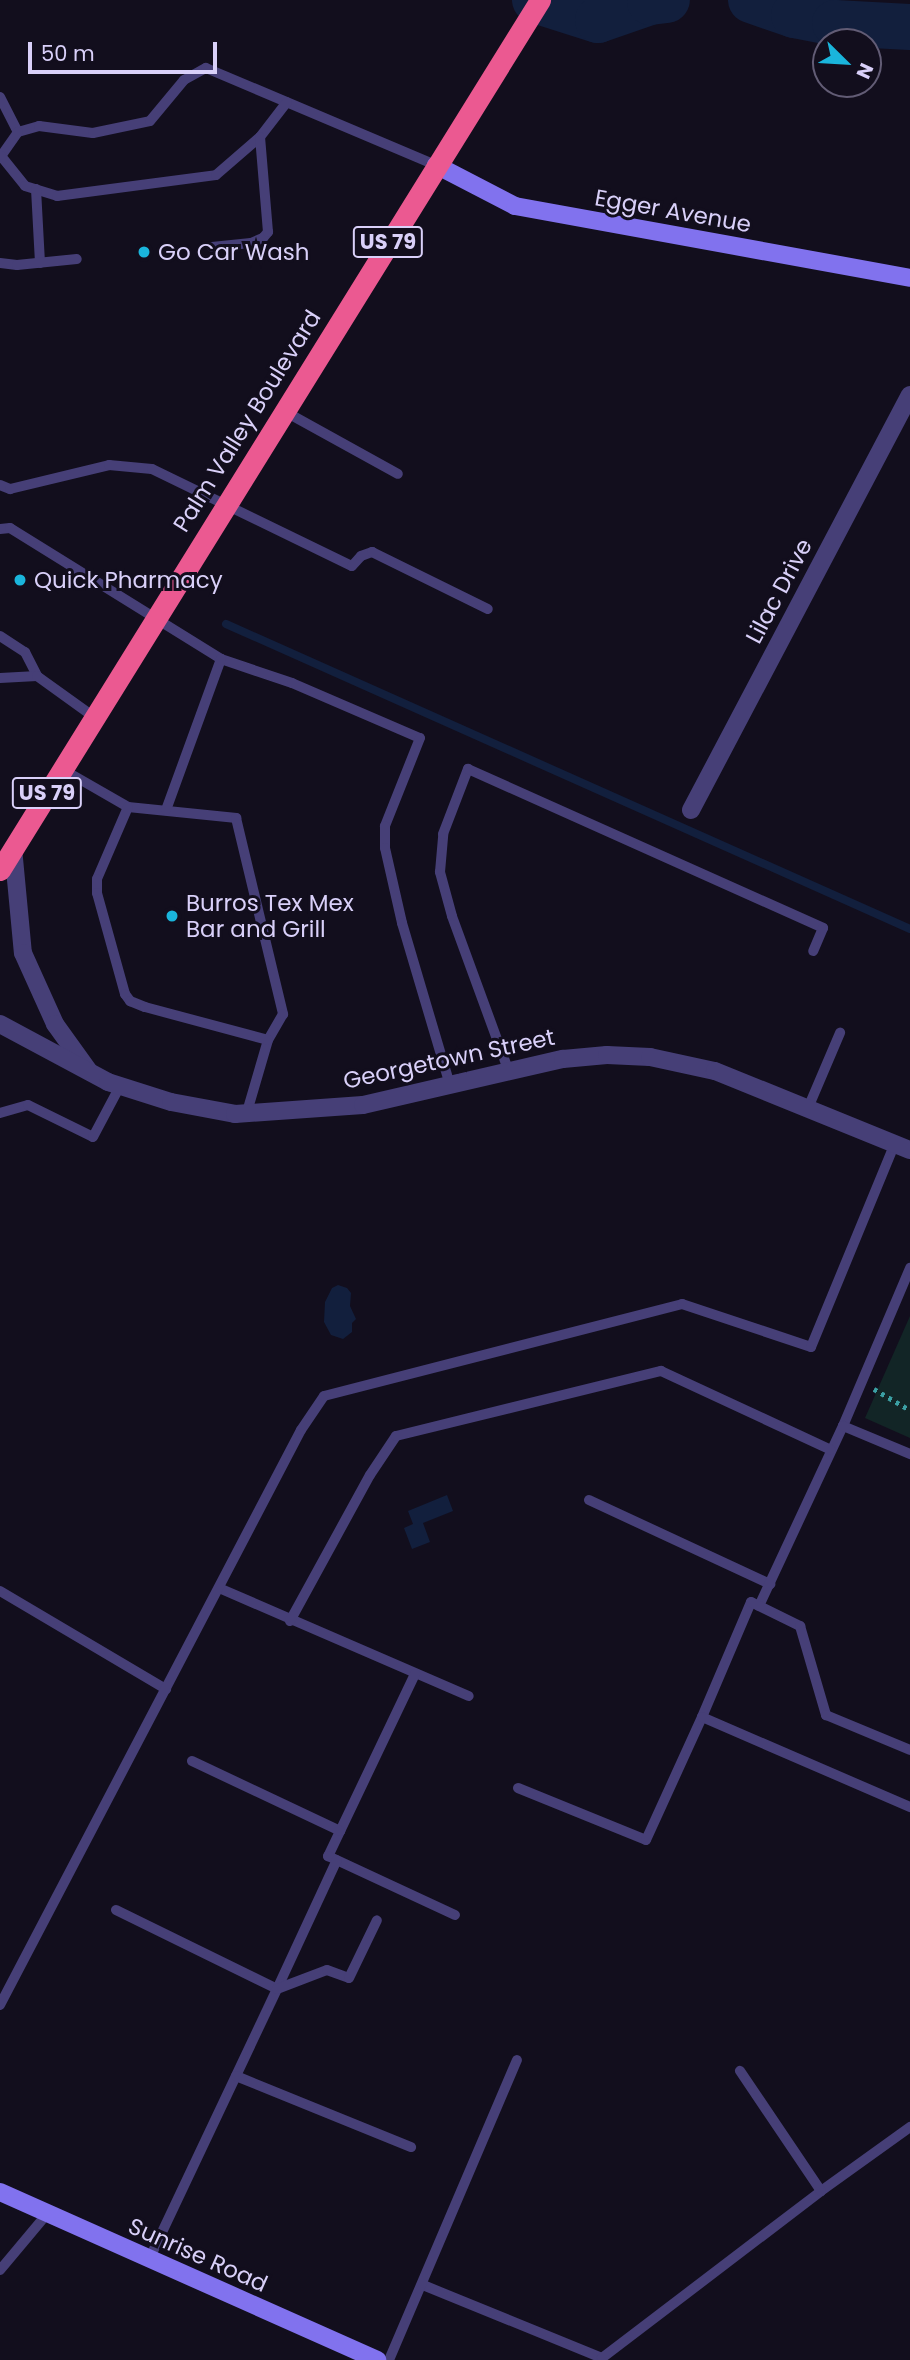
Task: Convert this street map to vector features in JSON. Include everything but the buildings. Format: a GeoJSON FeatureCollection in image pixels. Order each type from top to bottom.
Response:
{"type":"FeatureCollection","features":[{"type":"Feature","properties":{"kind":"highway","name":"Palm Valley Boulevard"},"geometry":{"type":"LineString","coordinates":[[0,870],[540,0]]}},
{"type":"Feature","properties":{"kind":"street","name":"Egger Avenue"},"geometry":{"type":"LineString","coordinates":[[436,165],[515,206],[910,278]]}},
{"type":"Feature","properties":{"kind":"street","name":"Lilac Drive"},"geometry":{"type":"LineString","coordinates":[[691,810],[910,396]]}},
{"type":"Feature","properties":{"kind":"street"},"geometry":{"type":"LineString","coordinates":[[13,848],[23,953],[55,1024],[92,1076]]}},
{"type":"Feature","properties":{"kind":"street","name":"Georgetown Street"},"geometry":{"type":"LineString","coordinates":[[0,1024],[92,1076],[171,1102],[246,1115],[363,1105],[563,1059],[607,1055],[650,1057],[715,1071],[902,1147]]}},
{"type":"Feature","properties":{"kind":"street","name":"Sunrise Road"},"geometry":{"type":"LineString","coordinates":[[0,2192],[377,2360]]}},
{"type":"Feature","properties":{"kind":"lane"},"geometry":{"type":"LineString","coordinates":[[287,102],[260,137],[216,175],[57,196],[25,186],[0,157],[18,132],[39,126],[93,134],[150,121],[184,80],[206,68],[287,102],[436,165]]}},
{"type":"Feature","properties":{"kind":"lane"},"geometry":{"type":"LineString","coordinates":[[0,96],[18,132]]}},
{"type":"Feature","properties":{"kind":"lane"},"geometry":{"type":"LineString","coordinates":[[212,247],[251,243],[268,232],[260,137]]}},
{"type":"Feature","properties":{"kind":"lane"},"geometry":{"type":"LineString","coordinates":[[36,189],[40,262]]}},
{"type":"Feature","properties":{"kind":"lane"},"geometry":{"type":"LineString","coordinates":[[0,263],[77,259]]}},
{"type":"Feature","properties":{"kind":"lane"},"geometry":{"type":"LineString","coordinates":[[284,411],[398,474]]}},
{"type":"Feature","properties":{"kind":"lane"},"geometry":{"type":"LineString","coordinates":[[0,485],[10,489],[109,464],[152,470],[352,566],[361,556],[372,552],[488,610]]}},
{"type":"Feature","properties":{"kind":"lane"},"geometry":{"type":"LineString","coordinates":[[0,530],[10,528],[221,659],[292,683],[420,738],[385,826],[385,848],[402,923],[450,1085]]}},
{"type":"Feature","properties":{"kind":"lane"},"geometry":{"type":"LineString","coordinates":[[0,636],[25,652],[37,676],[94,717]]}},
{"type":"Feature","properties":{"kind":"lane"},"geometry":{"type":"LineString","coordinates":[[166,810],[221,659]]}},
{"type":"Feature","properties":{"kind":"lane"},"geometry":{"type":"LineString","coordinates":[[0,678],[37,676]]}},
{"type":"Feature","properties":{"kind":"lane"},"geometry":{"type":"LineString","coordinates":[[62,769],[128,807],[236,818],[283,1014],[268,1040],[246,1115]]}},
{"type":"Feature","properties":{"kind":"lane"},"geometry":{"type":"LineString","coordinates":[[509,1072],[452,916],[440,872],[443,834],[468,769],[823,928],[813,951]]}},
{"type":"Feature","properties":{"kind":"lane"},"geometry":{"type":"LineString","coordinates":[[128,807],[97,879],[97,893],[125,994],[130,1001],[145,1007],[268,1040]]}},
{"type":"Feature","properties":{"kind":"lane"},"geometry":{"type":"LineString","coordinates":[[808,1108],[840,1033]]}},
{"type":"Feature","properties":{"kind":"lane"},"geometry":{"type":"LineString","coordinates":[[0,1113],[28,1105],[93,1137],[120,1086]]}},
{"type":"Feature","properties":{"kind":"lane"},"geometry":{"type":"LineString","coordinates":[[0,2005],[301,1430],[324,1396],[682,1304],[811,1347],[902,1147]]}},
{"type":"Feature","properties":{"kind":"lane"},"geometry":{"type":"LineString","coordinates":[[759,1606],[843,1426],[910,1268]]}},
{"type":"Feature","properties":{"kind":"lane"},"geometry":{"type":"LineString","coordinates":[[290,1622],[370,1475],[396,1436],[661,1371],[831,1450]]}},
{"type":"Feature","properties":{"kind":"lane"},"geometry":{"type":"LineString","coordinates":[[843,1426],[910,1454]]}},
{"type":"Feature","properties":{"kind":"lane"},"geometry":{"type":"LineString","coordinates":[[589,1500],[770,1584]]}},
{"type":"Feature","properties":{"kind":"lane"},"geometry":{"type":"LineString","coordinates":[[219,1588],[290,1622],[469,1696]]}},
{"type":"Feature","properties":{"kind":"lane"},"geometry":{"type":"LineString","coordinates":[[0,1591],[166,1689]]}},
{"type":"Feature","properties":{"kind":"lane"},"geometry":{"type":"LineString","coordinates":[[518,1788],[646,1840],[751,1602],[800,1626],[826,1715],[910,1750]]}},
{"type":"Feature","properties":{"kind":"lane"},"geometry":{"type":"LineString","coordinates":[[415,1674],[328,1856],[455,1915]]}},
{"type":"Feature","properties":{"kind":"lane"},"geometry":{"type":"LineString","coordinates":[[702,1717],[910,1807]]}},
{"type":"Feature","properties":{"kind":"lane"},"geometry":{"type":"LineString","coordinates":[[192,1762],[340,1831]]}},
{"type":"Feature","properties":{"kind":"lane"},"geometry":{"type":"LineString","coordinates":[[149,2260],[337,1860]]}},
{"type":"Feature","properties":{"kind":"lane"},"geometry":{"type":"LineString","coordinates":[[116,1910],[277,1989],[327,1970],[349,1978],[377,1920]]}},
{"type":"Feature","properties":{"kind":"lane"},"geometry":{"type":"LineString","coordinates":[[389,2360],[517,2060]]}},
{"type":"Feature","properties":{"kind":"lane"},"geometry":{"type":"LineString","coordinates":[[740,2071],[821,2191]]}},
{"type":"Feature","properties":{"kind":"lane"},"geometry":{"type":"LineString","coordinates":[[236,2076],[411,2147]]}},
{"type":"Feature","properties":{"kind":"lane"},"geometry":{"type":"LineString","coordinates":[[423,2285],[602,2359],[821,2191],[910,2127]]}},
{"type":"Feature","properties":{"kind":"lane"},"geometry":{"type":"LineString","coordinates":[[0,2270],[47,2214]]}},
{"type":"Feature","properties":{"kind":"path"},"geometry":{"type":"LineString","coordinates":[[861,1383],[910,1410]]}},
{"type":"Feature","properties":{"kind":"green space"},"geometry":{"type":"Polygon","coordinates":[[[910,1316],[910,1438],[865,1418],[910,1316]]]}},
{"type":"Feature","properties":{"kind":"water"},"geometry":{"type":"Polygon","coordinates":[[[338,1285],[347,1288],[351,1293],[350,1306],[356,1319],[352,1323],[352,1332],[343,1339],[331,1335],[324,1322],[325,1302],[332,1288],[338,1285]]]}},
{"type":"Feature","properties":{"kind":"water"},"geometry":{"type":"Polygon","coordinates":[[[447,1495],[453,1511],[423,1523],[430,1542],[412,1549],[404,1528],[413,1524],[408,1511],[447,1495]]]}},
{"type":"Feature","properties":{"kind":"waterway"},"geometry":{"type":"LineString","coordinates":[[535,0],[598,20],[650,2],[667,0]]}},
{"type":"Feature","properties":{"kind":"waterway"},"geometry":{"type":"LineString","coordinates":[[751,0],[794,15],[835,23],[910,27]]}},
{"type":"Feature","properties":{"kind":"waterway"},"geometry":{"type":"LineString","coordinates":[[226,624],[910,929]]}},
{"type":"Feature","properties":{"kind":"place","name":"Go Car Wash"},"geometry":{"type":"Point","coordinates":[144,252]}},
{"type":"Feature","properties":{"kind":"place","name":"Quick Pharmacy"},"geometry":{"type":"Point","coordinates":[20,580]}},
{"type":"Feature","properties":{"kind":"place","name":"Burros Tex Mex Bar and Grill"},"geometry":{"type":"Point","coordinates":[172,916]}}]}
